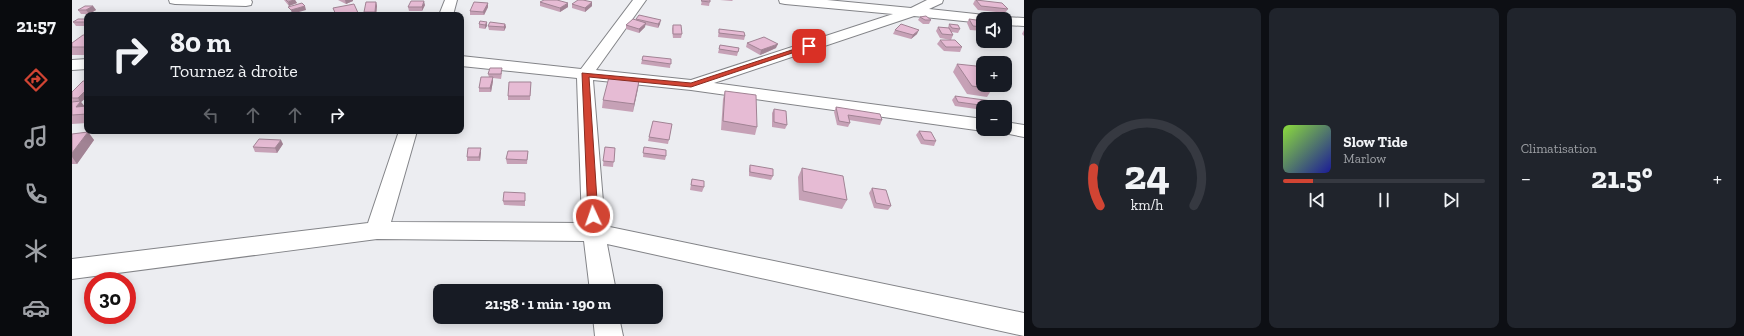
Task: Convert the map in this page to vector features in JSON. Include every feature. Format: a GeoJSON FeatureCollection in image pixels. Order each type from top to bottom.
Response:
{"type":"FeatureCollection","features":[{"type":"Feature","properties":{"kind":"street"},"geometry":{"type":"LineString","coordinates":[[175,0],[246,1],[252,12]]}},
{"type":"Feature","properties":{"kind":"street"},"geometry":{"type":"LineString","coordinates":[[447,12],[451,0]]}},
{"type":"Feature","properties":{"kind":"street"},"geometry":{"type":"LineString","coordinates":[[601,284],[594,232],[585,74],[640,0]]}},
{"type":"Feature","properties":{"kind":"street"},"geometry":{"type":"LineString","coordinates":[[785,0],[976,18]]}},
{"type":"Feature","properties":{"kind":"street"},"geometry":{"type":"LineString","coordinates":[[691,85],[913,12],[937,0]]}},
{"type":"Feature","properties":{"kind":"street"},"geometry":{"type":"LineString","coordinates":[[1012,21],[1024,22]]}},
{"type":"Feature","properties":{"kind":"street"},"geometry":{"type":"LineString","coordinates":[[464,61],[691,85],[976,124]]}},
{"type":"Feature","properties":{"kind":"street"},"geometry":{"type":"LineString","coordinates":[[72,64],[84,64]]}},
{"type":"Feature","properties":{"kind":"street"},"geometry":{"type":"LineString","coordinates":[[1012,129],[1024,131]]}},
{"type":"Feature","properties":{"kind":"street"},"geometry":{"type":"LineString","coordinates":[[378,230],[407,134]]}},
{"type":"Feature","properties":{"kind":"street"},"geometry":{"type":"LineString","coordinates":[[72,269],[378,230],[594,232],[1024,325]]}},
{"type":"Feature","properties":{"kind":"street"},"geometry":{"type":"LineString","coordinates":[[607,324],[609,336]]}},
{"type":"Feature","properties":{"kind":"building"},"geometry":{"type":"Polygon","coordinates":[[[544,0],[557,0],[568,3],[560,8],[540,2],[544,0]]]}},
{"type":"Feature","properties":{"kind":"building"},"geometry":{"type":"Polygon","coordinates":[[[578,0],[592,2],[585,8],[572,4],[578,0]]]}},
{"type":"Feature","properties":{"kind":"building"},"geometry":{"type":"Polygon","coordinates":[[[710,0],[710,2],[701,1],[710,0]]]}},
{"type":"Feature","properties":{"kind":"building"},"geometry":{"type":"Polygon","coordinates":[[[976,0],[1002,3],[1008,9],[981,6],[976,0]]]}},
{"type":"Feature","properties":{"kind":"building"},"geometry":{"type":"Polygon","coordinates":[[[411,1],[424,1],[422,7],[408,7],[411,1]]]}},
{"type":"Feature","properties":{"kind":"building"},"geometry":{"type":"Polygon","coordinates":[[[366,2],[376,2],[375,12],[364,12],[366,2]]]}},
{"type":"Feature","properties":{"kind":"building"},"geometry":{"type":"Polygon","coordinates":[[[474,2],[488,3],[483,12],[470,11],[474,2]]]}},
{"type":"Feature","properties":{"kind":"building"},"geometry":{"type":"Polygon","coordinates":[[[302,3],[305,6],[291,10],[288,7],[302,3]]]}},
{"type":"Feature","properties":{"kind":"building"},"geometry":{"type":"Polygon","coordinates":[[[354,4],[358,12],[335,12],[333,8],[354,4]]]}},
{"type":"Feature","properties":{"kind":"building"},"geometry":{"type":"Polygon","coordinates":[[[85,6],[93,6],[86,10],[78,10],[85,6]]]}},
{"type":"Feature","properties":{"kind":"building"},"geometry":{"type":"Polygon","coordinates":[[[639,15],[661,20],[658,24],[636,19],[639,15]]]}},
{"type":"Feature","properties":{"kind":"building"},"geometry":{"type":"Polygon","coordinates":[[[926,16],[931,20],[925,20],[920,17],[926,16]]]}},
{"type":"Feature","properties":{"kind":"building"},"geometry":{"type":"Polygon","coordinates":[[[78,19],[84,19],[84,22],[73,22],[78,19]]]}},
{"type":"Feature","properties":{"kind":"building"},"geometry":{"type":"Polygon","coordinates":[[[633,19],[646,23],[639,29],[626,25],[633,19]]]}},
{"type":"Feature","properties":{"kind":"building"},"geometry":{"type":"Polygon","coordinates":[[[969,19],[976,20],[976,26],[973,26],[969,19]]]}},
{"type":"Feature","properties":{"kind":"building"},"geometry":{"type":"Polygon","coordinates":[[[480,21],[487,22],[485,25],[479,24],[480,21]]]}},
{"type":"Feature","properties":{"kind":"building"},"geometry":{"type":"Polygon","coordinates":[[[490,22],[505,24],[504,27],[488,26],[490,22]]]}},
{"type":"Feature","properties":{"kind":"building"},"geometry":{"type":"Polygon","coordinates":[[[901,24],[919,30],[913,35],[895,30],[901,24]]]}},
{"type":"Feature","properties":{"kind":"building"},"geometry":{"type":"Polygon","coordinates":[[[949,24],[958,25],[960,29],[952,28],[949,24]]]}},
{"type":"Feature","properties":{"kind":"building"},"geometry":{"type":"Polygon","coordinates":[[[673,25],[681,25],[682,34],[673,34],[673,25]]]}},
{"type":"Feature","properties":{"kind":"building"},"geometry":{"type":"Polygon","coordinates":[[[938,27],[949,28],[953,35],[942,34],[938,27]]]}},
{"type":"Feature","properties":{"kind":"building"},"geometry":{"type":"Polygon","coordinates":[[[719,29],[744,32],[745,36],[719,33],[719,29]]]}},
{"type":"Feature","properties":{"kind":"building"},"geometry":{"type":"Polygon","coordinates":[[[84,35],[84,47],[72,47],[72,43],[84,35]]]}},
{"type":"Feature","properties":{"kind":"building"},"geometry":{"type":"Polygon","coordinates":[[[764,37],[778,44],[761,50],[747,43],[764,37]]]}},
{"type":"Feature","properties":{"kind":"building"},"geometry":{"type":"Polygon","coordinates":[[[940,40],[955,40],[962,47],[946,47],[940,40]]]}},
{"type":"Feature","properties":{"kind":"building"},"geometry":{"type":"Polygon","coordinates":[[[720,45],[739,48],[738,52],[719,49],[720,45]]]}},
{"type":"Feature","properties":{"kind":"building"},"geometry":{"type":"Polygon","coordinates":[[[643,56],[671,59],[671,64],[642,60],[643,56]]]}},
{"type":"Feature","properties":{"kind":"building"},"geometry":{"type":"Polygon","coordinates":[[[957,64],[976,66],[976,87],[972,86],[957,64]]]}},
{"type":"Feature","properties":{"kind":"building"},"geometry":{"type":"Polygon","coordinates":[[[490,68],[502,68],[501,74],[488,74],[490,68]]]}},
{"type":"Feature","properties":{"kind":"building"},"geometry":{"type":"Polygon","coordinates":[[[481,77],[493,77],[490,88],[479,88],[481,77]]]}},
{"type":"Feature","properties":{"kind":"building"},"geometry":{"type":"Polygon","coordinates":[[[609,77],[639,81],[634,104],[603,100],[609,77]]]}},
{"type":"Feature","properties":{"kind":"building"},"geometry":{"type":"Polygon","coordinates":[[[84,81],[84,92],[78,98],[72,98],[72,92],[84,81]]]}},
{"type":"Feature","properties":{"kind":"building"},"geometry":{"type":"Polygon","coordinates":[[[509,82],[531,82],[530,96],[508,96],[509,82]]]}},
{"type":"Feature","properties":{"kind":"building"},"geometry":{"type":"Polygon","coordinates":[[[725,91],[756,95],[757,127],[723,121],[725,91]]]}},
{"type":"Feature","properties":{"kind":"building"},"geometry":{"type":"Polygon","coordinates":[[[955,96],[984,100],[976,100],[976,104],[958,102],[955,96]]]}},
{"type":"Feature","properties":{"kind":"building"},"geometry":{"type":"Polygon","coordinates":[[[81,101],[76,107],[84,106],[84,114],[72,115],[72,102],[81,101]]]}},
{"type":"Feature","properties":{"kind":"building"},"geometry":{"type":"Polygon","coordinates":[[[836,107],[880,114],[882,120],[848,115],[850,123],[839,121],[836,107]]]}},
{"type":"Feature","properties":{"kind":"building"},"geometry":{"type":"Polygon","coordinates":[[[774,109],[786,111],[787,125],[774,122],[774,109]]]}},
{"type":"Feature","properties":{"kind":"building"},"geometry":{"type":"Polygon","coordinates":[[[653,121],[672,124],[669,140],[649,137],[653,121]]]}},
{"type":"Feature","properties":{"kind":"building"},"geometry":{"type":"Polygon","coordinates":[[[919,131],[931,132],[936,141],[924,140],[919,131]]]}},
{"type":"Feature","properties":{"kind":"building"},"geometry":{"type":"Polygon","coordinates":[[[84,132],[84,134],[86,134],[72,153],[72,134],[84,132]]]}},
{"type":"Feature","properties":{"kind":"building"},"geometry":{"type":"Polygon","coordinates":[[[259,139],[281,140],[275,148],[253,147],[259,139]]]}},
{"type":"Feature","properties":{"kind":"building"},"geometry":{"type":"Polygon","coordinates":[[[605,147],[615,148],[614,162],[603,161],[605,147]]]}},
{"type":"Feature","properties":{"kind":"building"},"geometry":{"type":"Polygon","coordinates":[[[644,147],[666,150],[666,156],[643,153],[644,147]]]}},
{"type":"Feature","properties":{"kind":"building"},"geometry":{"type":"Polygon","coordinates":[[[468,148],[481,148],[479,157],[467,157],[468,148]]]}},
{"type":"Feature","properties":{"kind":"building"},"geometry":{"type":"Polygon","coordinates":[[[508,151],[528,151],[527,160],[506,159],[508,151]]]}},
{"type":"Feature","properties":{"kind":"building"},"geometry":{"type":"Polygon","coordinates":[[[750,165],[773,169],[773,176],[750,172],[750,165]]]}},
{"type":"Feature","properties":{"kind":"building"},"geometry":{"type":"Polygon","coordinates":[[[802,168],[843,176],[847,200],[803,191],[802,168]]]}},
{"type":"Feature","properties":{"kind":"building"},"geometry":{"type":"Polygon","coordinates":[[[692,179],[704,181],[704,187],[691,185],[692,179]]]}},
{"type":"Feature","properties":{"kind":"building"},"geometry":{"type":"Polygon","coordinates":[[[872,188],[886,190],[891,206],[876,203],[872,188]]]}},
{"type":"Feature","properties":{"kind":"building"},"geometry":{"type":"Polygon","coordinates":[[[504,192],[525,193],[525,201],[503,201],[504,192]]]}},
{"type":"Feature","properties":{"kind":"route"},"geometry":{"type":"LineString","coordinates":[[593,216],[585,74],[691,85],[809,46]]}}]}
